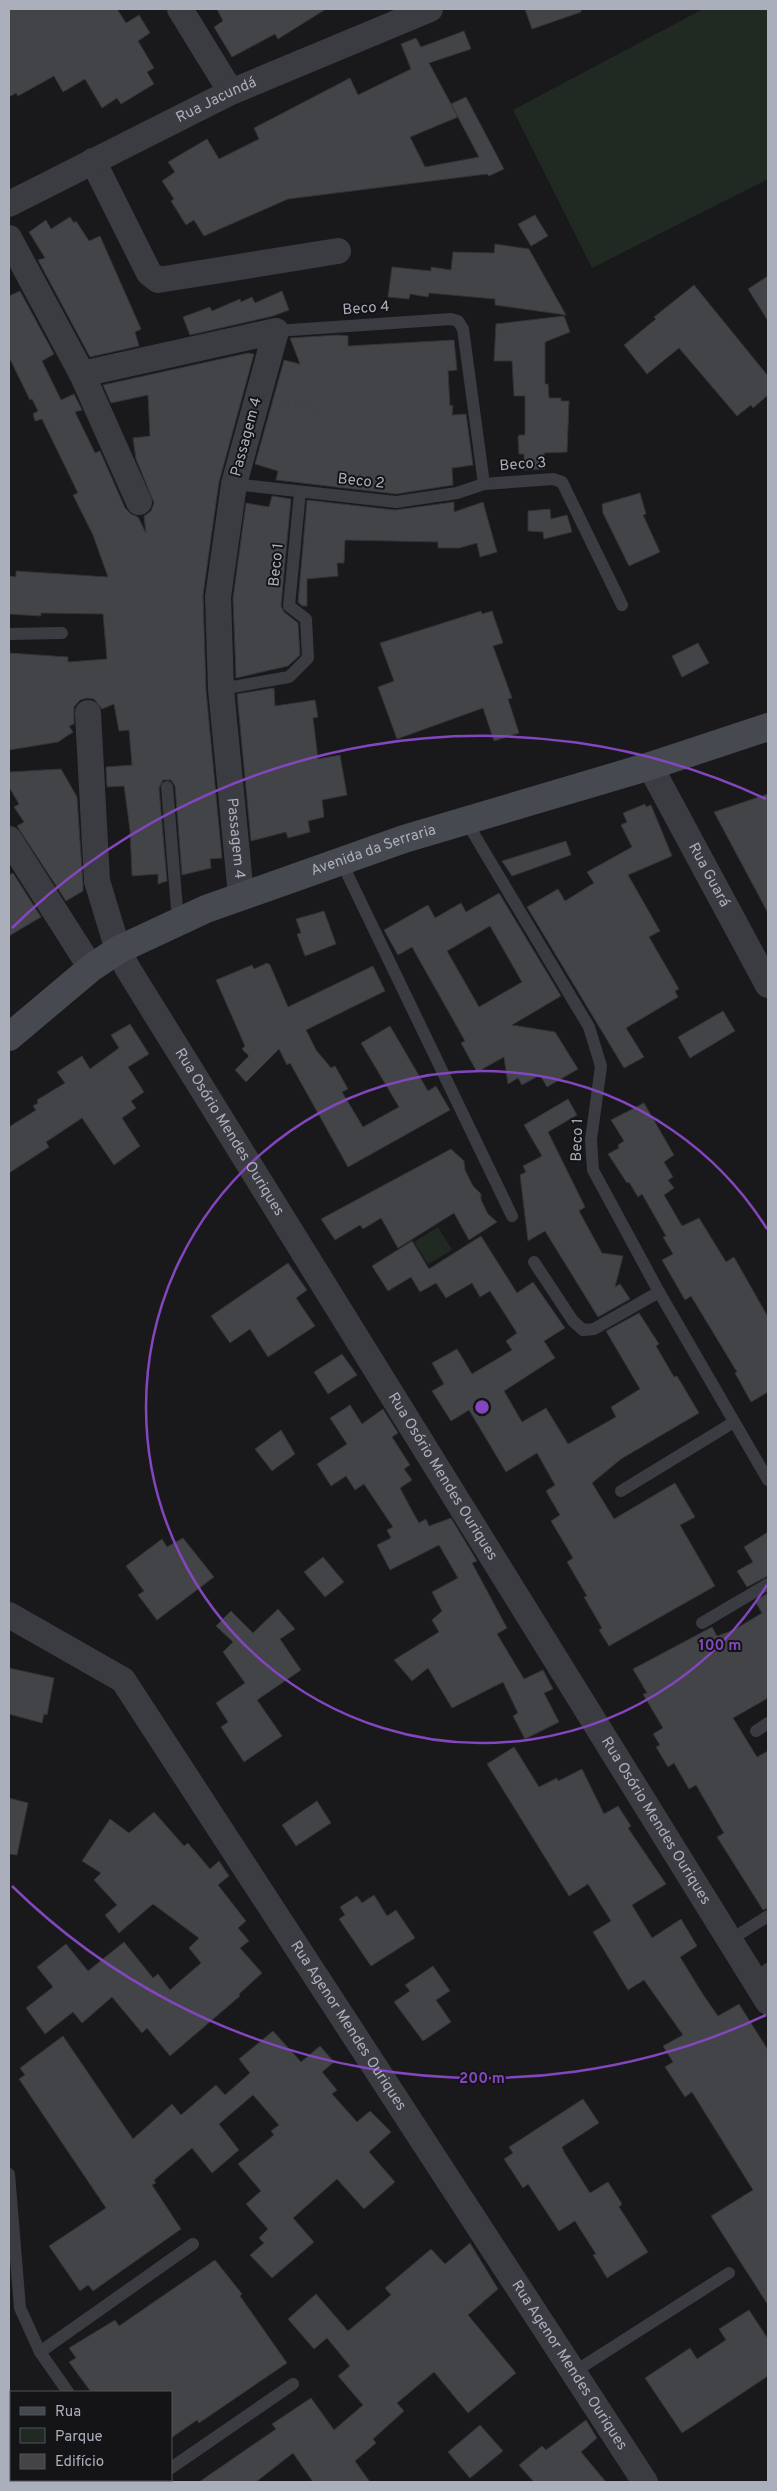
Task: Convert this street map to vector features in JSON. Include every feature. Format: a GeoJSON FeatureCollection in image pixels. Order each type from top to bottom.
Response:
{"type":"FeatureCollection","features":[{"type":"Feature","properties":{"kind":"main road","name":"Avenida da Serraria"},"geometry":{"type":"LineString","coordinates":[[9,1037],[91,968],[118,950],[178,921],[241,895],[466,821],[650,766],[768,726]]}},
{"type":"Feature","properties":{"kind":"street"},"geometry":{"type":"LineString","coordinates":[[180,9],[231,92]]}},
{"type":"Feature","properties":{"kind":"street","name":"Rua Jacundá"},"geometry":{"type":"LineString","coordinates":[[11,197],[93,161],[231,92],[430,9]]}},
{"type":"Feature","properties":{"kind":"street"},"geometry":{"type":"LineString","coordinates":[[93,161],[149,273],[158,280],[338,251]]}},
{"type":"Feature","properties":{"kind":"street"},"geometry":{"type":"LineString","coordinates":[[9,238],[82,374],[139,502]]}},
{"type":"Feature","properties":{"kind":"street"},"geometry":{"type":"LineString","coordinates":[[82,374],[276,331]]}},
{"type":"Feature","properties":{"kind":"street","name":"Passagem 4"},"geometry":{"type":"LineString","coordinates":[[241,895],[222,689],[218,597],[234,484],[276,331]]}},
{"type":"Feature","properties":{"kind":"street","name":"Rua Osório Mendes Ouriques"},"geometry":{"type":"LineString","coordinates":[[88,713],[97,881],[118,950],[730,1940],[761,1974],[768,2002]]}},
{"type":"Feature","properties":{"kind":"street","name":"Rua Guará"},"geometry":{"type":"LineString","coordinates":[[650,766],[768,985]]}},
{"type":"Feature","properties":{"kind":"street"},"geometry":{"type":"LineString","coordinates":[[9,839],[91,968]]}},
{"type":"Feature","properties":{"kind":"street","name":"Rua Agenor Mendes Ouriques"},"geometry":{"type":"LineString","coordinates":[[9,1615],[123,1680],[646,2482]]}},
{"type":"Feature","properties":{"kind":"lane","name":"Beco 4"},"geometry":{"type":"LineString","coordinates":[[276,331],[451,319],[458,321]]}},
{"type":"Feature","properties":{"kind":"lane","name":"Beco 3"},"geometry":{"type":"LineString","coordinates":[[458,321],[463,329],[484,484],[553,479],[562,482],[622,606]]}},
{"type":"Feature","properties":{"kind":"lane","name":"Beco 2"},"geometry":{"type":"LineString","coordinates":[[234,484],[396,502],[457,493],[484,484]]}},
{"type":"Feature","properties":{"kind":"lane","name":"Beco 1"},"geometry":{"type":"LineString","coordinates":[[222,689],[289,677],[308,658],[306,619],[289,606],[300,492]]}},
{"type":"Feature","properties":{"kind":"lane"},"geometry":{"type":"LineString","coordinates":[[9,634],[62,633]]}},
{"type":"Feature","properties":{"kind":"lane"},"geometry":{"type":"LineString","coordinates":[[167,787],[178,921]]}},
{"type":"Feature","properties":{"kind":"lane","name":"Beco 1"},"geometry":{"type":"LineString","coordinates":[[466,821],[589,1027],[601,1066],[591,1140],[593,1170],[659,1292],[768,1480]]}},
{"type":"Feature","properties":{"kind":"lane"},"geometry":{"type":"LineString","coordinates":[[341,861],[512,1216]]}},
{"type":"Feature","properties":{"kind":"lane"},"geometry":{"type":"LineString","coordinates":[[534,1262],[573,1321],[583,1330],[594,1329],[659,1292]]}},
{"type":"Feature","properties":{"kind":"lane"},"geometry":{"type":"LineString","coordinates":[[621,1491],[734,1422]]}},
{"type":"Feature","properties":{"kind":"lane"},"geometry":{"type":"LineString","coordinates":[[702,1622],[768,1584]]}},
{"type":"Feature","properties":{"kind":"lane"},"geometry":{"type":"LineString","coordinates":[[756,1731],[768,1723]]}},
{"type":"Feature","properties":{"kind":"lane"},"geometry":{"type":"LineString","coordinates":[[730,1940],[768,1916]]}},
{"type":"Feature","properties":{"kind":"lane"},"geometry":{"type":"LineString","coordinates":[[9,2174],[20,2308],[40,2352],[67,2391]]}},
{"type":"Feature","properties":{"kind":"lane"},"geometry":{"type":"LineString","coordinates":[[40,2352],[193,2244]]}},
{"type":"Feature","properties":{"kind":"lane"},"geometry":{"type":"LineString","coordinates":[[574,2372],[729,2273]]}},
{"type":"Feature","properties":{"kind":"lane"},"geometry":{"type":"LineString","coordinates":[[172,2467],[293,2384]]}},
{"type":"Feature","properties":{"kind":"path"},"geometry":{"type":"LineString","coordinates":[[259,393],[315,410]]}},
{"type":"Feature","properties":{"kind":"green space"},"geometry":{"type":"Polygon","coordinates":[[[703,9],[768,9],[768,179],[592,268],[513,110],[703,9]]]}},
{"type":"Feature","properties":{"kind":"green space"},"geometry":{"type":"Polygon","coordinates":[[[438,1227],[452,1250],[428,1264],[414,1242],[438,1227]]]}},
{"type":"Feature","properties":{"kind":"building"},"geometry":{"type":"Polygon","coordinates":[[[9,9],[117,9],[126,23],[139,15],[150,33],[138,41],[154,68],[147,72],[154,84],[121,104],[117,98],[102,108],[85,79],[63,92],[54,76],[18,96],[16,93],[9,97],[9,9]]]}},
{"type":"Feature","properties":{"kind":"building"},"geometry":{"type":"Polygon","coordinates":[[[217,9],[326,9],[278,39],[275,34],[232,57],[214,27],[223,21],[217,9]]]}},
{"type":"Feature","properties":{"kind":"building"},"geometry":{"type":"Polygon","coordinates":[[[525,9],[581,9],[581,12],[532,29],[525,9]]]}},
{"type":"Feature","properties":{"kind":"building"},"geometry":{"type":"Polygon","coordinates":[[[464,31],[471,49],[429,63],[451,104],[466,97],[504,169],[489,176],[487,174],[288,199],[204,236],[194,220],[186,225],[171,201],[174,199],[162,181],[175,172],[168,162],[207,139],[219,159],[259,139],[254,128],[350,78],[358,95],[411,69],[401,44],[416,38],[421,47],[464,31]],[[458,117],[410,137],[425,167],[479,157],[458,117]]]}},
{"type":"Feature","properties":{"kind":"building"},"geometry":{"type":"Polygon","coordinates":[[[535,215],[548,236],[531,246],[518,224],[535,215]]]}},
{"type":"Feature","properties":{"kind":"building"},"geometry":{"type":"Polygon","coordinates":[[[70,217],[74,223],[76,221],[89,241],[100,236],[141,329],[135,332],[139,346],[90,357],[38,260],[45,258],[29,232],[46,220],[51,229],[70,217]]]}},
{"type":"Feature","properties":{"kind":"building"},"geometry":{"type":"Polygon","coordinates":[[[495,244],[529,249],[566,315],[495,305],[495,299],[429,293],[428,297],[410,294],[409,299],[388,297],[392,267],[431,271],[431,267],[451,270],[453,252],[494,253],[495,244]]]}},
{"type":"Feature","properties":{"kind":"building"},"geometry":{"type":"Polygon","coordinates":[[[768,276],[768,321],[748,289],[768,276]]]}},
{"type":"Feature","properties":{"kind":"building"},"geometry":{"type":"Polygon","coordinates":[[[694,285],[768,376],[768,395],[753,408],[751,405],[737,416],[679,348],[647,374],[624,345],[656,319],[654,317],[694,285]]]}},
{"type":"Feature","properties":{"kind":"building"},"geometry":{"type":"Polygon","coordinates":[[[20,291],[54,354],[42,361],[61,400],[74,394],[82,410],[75,412],[95,453],[100,451],[125,508],[131,514],[138,517],[146,533],[144,516],[151,511],[154,503],[136,459],[133,438],[150,436],[148,395],[111,403],[103,385],[248,353],[254,354],[219,482],[203,595],[206,690],[222,858],[210,859],[211,868],[182,875],[175,786],[171,780],[163,780],[159,788],[167,881],[158,884],[158,874],[132,876],[130,830],[124,786],[107,787],[106,767],[132,765],[129,730],[119,731],[114,704],[102,709],[94,699],[80,700],[74,707],[74,724],[69,726],[73,732],[58,742],[9,750],[9,653],[68,657],[68,662],[107,659],[103,614],[41,613],[41,616],[9,614],[9,576],[16,577],[16,571],[108,577],[93,535],[73,495],[78,493],[42,419],[35,421],[33,414],[38,411],[32,399],[30,400],[9,357],[9,296],[20,291]]]}},
{"type":"Feature","properties":{"kind":"building"},"geometry":{"type":"Polygon","coordinates":[[[282,291],[289,310],[273,316],[190,335],[183,317],[210,307],[212,311],[240,299],[241,302],[252,297],[255,303],[282,291]]]}},
{"type":"Feature","properties":{"kind":"building"},"geometry":{"type":"Polygon","coordinates":[[[564,316],[570,332],[545,342],[545,384],[548,384],[549,398],[561,398],[561,401],[569,401],[567,452],[544,453],[545,469],[524,470],[524,454],[519,454],[518,438],[519,435],[525,435],[525,396],[514,396],[512,361],[494,361],[496,324],[564,316]]]}},
{"type":"Feature","properties":{"kind":"building"},"geometry":{"type":"Polygon","coordinates":[[[348,336],[348,346],[454,340],[457,370],[448,371],[450,406],[453,405],[452,415],[466,414],[473,465],[452,468],[453,485],[396,494],[276,480],[278,471],[255,464],[284,360],[300,364],[290,338],[348,336]]]}},
{"type":"Feature","properties":{"kind":"building"},"geometry":{"type":"Polygon","coordinates":[[[640,493],[646,514],[643,515],[660,552],[629,566],[603,513],[602,504],[640,493]]]}},
{"type":"Feature","properties":{"kind":"building"},"geometry":{"type":"Polygon","coordinates":[[[272,496],[291,499],[281,606],[284,612],[298,623],[300,655],[288,666],[236,678],[233,598],[246,503],[269,507],[272,496]]]}},
{"type":"Feature","properties":{"kind":"building"},"geometry":{"type":"Polygon","coordinates":[[[307,500],[395,510],[454,502],[454,512],[483,502],[497,552],[480,557],[477,543],[459,548],[438,548],[438,542],[345,540],[344,563],[337,563],[338,576],[307,579],[307,606],[302,606],[298,602],[307,500]]]}},
{"type":"Feature","properties":{"kind":"building"},"geometry":{"type":"Polygon","coordinates":[[[550,509],[551,519],[567,515],[572,532],[544,539],[543,532],[528,531],[528,511],[550,509]]]}},
{"type":"Feature","properties":{"kind":"building"},"geometry":{"type":"Polygon","coordinates":[[[481,611],[482,614],[492,611],[503,643],[493,646],[512,698],[508,699],[519,733],[494,741],[483,708],[397,739],[378,687],[394,681],[380,643],[481,611]]]}},
{"type":"Feature","properties":{"kind":"building"},"geometry":{"type":"Polygon","coordinates":[[[698,643],[709,663],[682,677],[672,656],[698,643]]]}},
{"type":"Feature","properties":{"kind":"building"},"geometry":{"type":"Polygon","coordinates":[[[274,688],[275,706],[315,700],[318,717],[313,718],[318,759],[340,755],[347,795],[322,800],[324,817],[308,821],[310,832],[288,838],[286,832],[251,841],[237,694],[274,688]]]}},
{"type":"Feature","properties":{"kind":"building"},"geometry":{"type":"Polygon","coordinates":[[[61,769],[77,797],[83,885],[83,891],[66,901],[17,826],[24,822],[14,807],[19,804],[9,787],[9,772],[61,769]]]}},
{"type":"Feature","properties":{"kind":"building"},"geometry":{"type":"Polygon","coordinates":[[[768,794],[768,913],[714,812],[768,794]]]}},
{"type":"Feature","properties":{"kind":"building"},"geometry":{"type":"Polygon","coordinates":[[[645,804],[646,807],[651,805],[672,856],[628,875],[660,931],[649,937],[679,989],[675,991],[678,997],[626,1028],[644,1057],[624,1068],[527,907],[558,889],[565,901],[594,883],[587,872],[632,847],[621,825],[627,822],[623,813],[645,804]]]}},
{"type":"Feature","properties":{"kind":"building"},"geometry":{"type":"Polygon","coordinates":[[[566,841],[571,855],[512,876],[502,861],[566,841]]]}},
{"type":"Feature","properties":{"kind":"building"},"geometry":{"type":"Polygon","coordinates":[[[13,873],[41,917],[9,936],[9,875],[13,873]]]}},
{"type":"Feature","properties":{"kind":"building"},"geometry":{"type":"Polygon","coordinates":[[[499,893],[561,996],[512,1025],[555,1032],[578,1069],[547,1087],[540,1075],[522,1085],[518,1078],[508,1084],[504,1057],[477,1072],[461,1043],[465,1041],[412,947],[398,955],[384,930],[428,905],[435,918],[461,903],[466,912],[499,893]],[[490,926],[447,951],[479,1007],[522,982],[490,926]]]}},
{"type":"Feature","properties":{"kind":"building"},"geometry":{"type":"Polygon","coordinates":[[[324,911],[336,944],[305,956],[297,934],[301,933],[296,919],[324,911]]]}},
{"type":"Feature","properties":{"kind":"building"},"geometry":{"type":"Polygon","coordinates":[[[267,963],[270,965],[288,1007],[373,966],[385,991],[306,1030],[316,1050],[331,1068],[335,1066],[348,1089],[342,1092],[363,1127],[399,1107],[361,1043],[390,1026],[428,1091],[436,1086],[450,1110],[348,1167],[290,1063],[287,1065],[279,1049],[246,1082],[235,1070],[249,1056],[242,1049],[245,1046],[216,980],[252,965],[254,969],[267,963]]]}},
{"type":"Feature","properties":{"kind":"building"},"geometry":{"type":"Polygon","coordinates":[[[723,1011],[735,1031],[690,1058],[678,1037],[723,1011]]]}},
{"type":"Feature","properties":{"kind":"building"},"geometry":{"type":"Polygon","coordinates":[[[130,1024],[149,1054],[128,1067],[144,1092],[131,1101],[136,1108],[122,1118],[140,1146],[114,1165],[82,1118],[46,1142],[49,1147],[9,1173],[9,1127],[36,1110],[33,1106],[38,1103],[37,1100],[65,1083],[57,1072],[82,1056],[90,1069],[119,1048],[111,1035],[130,1024]]]}},
{"type":"Feature","properties":{"kind":"building"},"geometry":{"type":"Polygon","coordinates":[[[568,1099],[577,1115],[548,1132],[585,1207],[579,1211],[602,1253],[623,1256],[615,1287],[620,1284],[630,1299],[598,1317],[545,1231],[528,1241],[520,1175],[526,1172],[523,1166],[542,1156],[524,1125],[568,1099]]]}},
{"type":"Feature","properties":{"kind":"building"},"geometry":{"type":"Polygon","coordinates":[[[644,1103],[674,1155],[664,1162],[673,1177],[668,1180],[674,1188],[664,1195],[682,1226],[699,1218],[726,1262],[734,1257],[768,1317],[768,1392],[751,1402],[735,1373],[737,1372],[691,1296],[685,1300],[662,1260],[673,1254],[663,1237],[666,1236],[642,1194],[638,1197],[608,1154],[619,1148],[618,1145],[624,1141],[611,1120],[644,1103]]]}},
{"type":"Feature","properties":{"kind":"building"},"geometry":{"type":"Polygon","coordinates":[[[451,1149],[464,1161],[465,1170],[473,1186],[481,1194],[481,1200],[488,1214],[497,1222],[469,1240],[454,1213],[398,1248],[381,1218],[363,1229],[360,1225],[335,1240],[321,1219],[451,1149]]]}},
{"type":"Feature","properties":{"kind":"building"},"geometry":{"type":"Polygon","coordinates":[[[481,1236],[517,1293],[533,1282],[565,1328],[544,1341],[555,1358],[504,1391],[522,1422],[546,1408],[568,1444],[616,1417],[611,1407],[640,1389],[606,1331],[639,1313],[659,1344],[656,1346],[674,1377],[677,1376],[699,1413],[621,1459],[592,1483],[614,1519],[675,1483],[695,1517],[680,1525],[715,1586],[609,1646],[599,1630],[602,1628],[584,1597],[587,1596],[567,1562],[573,1558],[551,1521],[560,1515],[546,1491],[555,1485],[537,1453],[506,1472],[469,1410],[451,1421],[432,1391],[444,1384],[432,1363],[457,1349],[472,1374],[512,1350],[506,1341],[517,1333],[490,1291],[480,1297],[472,1283],[446,1298],[436,1283],[420,1292],[411,1277],[388,1291],[372,1266],[412,1241],[429,1269],[481,1236]]]}},
{"type":"Feature","properties":{"kind":"building"},"geometry":{"type":"Polygon","coordinates":[[[288,1263],[307,1290],[296,1298],[315,1326],[268,1357],[250,1329],[230,1343],[211,1316],[288,1263]]]}},
{"type":"Feature","properties":{"kind":"building"},"geometry":{"type":"Polygon","coordinates":[[[342,1354],[357,1375],[328,1394],[314,1372],[342,1354]]]}},
{"type":"Feature","properties":{"kind":"building"},"geometry":{"type":"Polygon","coordinates":[[[350,1405],[362,1424],[383,1409],[398,1433],[392,1437],[410,1465],[404,1469],[412,1480],[400,1488],[410,1507],[419,1523],[426,1519],[429,1526],[451,1518],[477,1561],[472,1563],[507,1628],[497,1634],[524,1679],[543,1670],[553,1689],[544,1693],[559,1722],[525,1739],[513,1716],[518,1713],[503,1682],[452,1708],[428,1668],[412,1681],[394,1660],[439,1632],[432,1620],[442,1611],[432,1592],[458,1578],[439,1545],[390,1570],[377,1545],[391,1538],[387,1530],[393,1527],[364,1484],[355,1490],[346,1476],[331,1486],[317,1464],[347,1444],[330,1418],[350,1405]]]}},
{"type":"Feature","properties":{"kind":"building"},"geometry":{"type":"Polygon","coordinates":[[[281,1430],[295,1454],[272,1471],[255,1449],[281,1430]]]}},
{"type":"Feature","properties":{"kind":"building"},"geometry":{"type":"Polygon","coordinates":[[[768,1532],[768,1576],[747,1587],[737,1571],[753,1562],[744,1547],[768,1532]]]}},
{"type":"Feature","properties":{"kind":"building"},"geometry":{"type":"Polygon","coordinates":[[[183,1538],[214,1577],[157,1620],[138,1595],[144,1591],[126,1566],[162,1539],[167,1547],[183,1538]]]}},
{"type":"Feature","properties":{"kind":"building"},"geometry":{"type":"Polygon","coordinates":[[[323,1557],[344,1582],[325,1597],[304,1572],[323,1557]]]}},
{"type":"Feature","properties":{"kind":"building"},"geometry":{"type":"Polygon","coordinates":[[[768,1593],[768,1698],[733,1718],[757,1757],[768,1751],[768,1908],[763,1910],[717,1837],[724,1833],[696,1785],[689,1789],[674,1763],[668,1767],[656,1747],[660,1745],[653,1734],[663,1728],[643,1694],[647,1693],[633,1669],[712,1627],[717,1636],[734,1630],[762,1613],[755,1601],[768,1593]]]}},
{"type":"Feature","properties":{"kind":"building"},"geometry":{"type":"Polygon","coordinates":[[[278,1609],[295,1629],[280,1639],[301,1670],[257,1700],[282,1736],[244,1762],[221,1727],[228,1722],[216,1703],[245,1683],[223,1652],[233,1642],[216,1626],[231,1611],[253,1633],[278,1609]]]}},
{"type":"Feature","properties":{"kind":"building"},"geometry":{"type":"Polygon","coordinates":[[[9,1668],[54,1678],[47,1715],[44,1714],[42,1723],[9,1714],[9,1668]]]}},
{"type":"Feature","properties":{"kind":"building"},"geometry":{"type":"Polygon","coordinates":[[[514,1747],[539,1787],[557,1778],[558,1781],[582,1769],[604,1814],[618,1806],[631,1826],[628,1828],[666,1884],[632,1905],[652,1938],[681,1919],[697,1946],[680,1957],[704,1996],[718,2016],[739,2004],[768,2050],[768,2305],[711,2216],[753,2190],[692,2092],[685,2097],[665,2067],[673,2062],[663,2046],[683,2035],[644,1980],[628,1990],[593,1932],[611,1921],[588,1884],[569,1896],[487,1764],[514,1747]]]}},
{"type":"Feature","properties":{"kind":"building"},"geometry":{"type":"Polygon","coordinates":[[[9,1798],[28,1803],[17,1855],[9,1854],[9,1798]]]}},
{"type":"Feature","properties":{"kind":"building"},"geometry":{"type":"Polygon","coordinates":[[[317,1801],[331,1823],[296,1846],[282,1825],[317,1801]]]}},
{"type":"Feature","properties":{"kind":"building"},"geometry":{"type":"Polygon","coordinates":[[[154,1812],[184,1846],[188,1843],[210,1869],[219,1861],[229,1876],[218,1885],[246,1921],[238,1928],[249,1941],[240,1948],[262,1973],[239,1994],[240,1996],[170,2056],[147,2028],[142,2033],[112,1997],[82,2023],[73,2012],[45,2034],[26,2008],[53,1987],[37,1967],[66,1944],[88,1971],[124,1942],[153,1978],[158,1974],[170,1990],[201,1963],[189,1948],[199,1938],[153,1904],[119,1933],[105,1915],[117,1905],[94,1880],[101,1873],[82,1861],[110,1819],[129,1833],[154,1812]]]}},
{"type":"Feature","properties":{"kind":"building"},"geometry":{"type":"Polygon","coordinates":[[[374,1895],[387,1916],[396,1910],[415,1938],[371,1966],[339,1919],[345,1915],[340,1907],[357,1896],[362,1903],[374,1895]]]}},
{"type":"Feature","properties":{"kind":"building"},"geometry":{"type":"Polygon","coordinates":[[[433,1966],[450,1991],[436,2000],[451,2022],[423,2041],[394,2002],[410,1991],[405,1985],[433,1966]]]}},
{"type":"Feature","properties":{"kind":"building"},"geometry":{"type":"Polygon","coordinates":[[[273,2031],[301,2062],[320,2046],[334,2062],[322,2072],[337,2090],[332,2094],[357,2122],[370,2111],[391,2132],[369,2152],[395,2182],[364,2209],[337,2179],[293,2218],[314,2242],[272,2278],[250,2255],[264,2243],[259,2238],[268,2229],[246,2204],[261,2191],[238,2164],[274,2135],[271,2131],[279,2125],[253,2095],[219,2124],[239,2150],[212,2173],[192,2148],[154,2180],[156,2183],[152,2185],[181,2229],[93,2291],[88,2285],[80,2291],[49,2246],[106,2208],[19,2079],[25,2075],[20,2068],[63,2036],[133,2139],[172,2104],[181,2115],[216,2085],[225,2095],[250,2073],[239,2059],[273,2031]]]}},
{"type":"Feature","properties":{"kind":"building"},"geometry":{"type":"Polygon","coordinates":[[[583,2099],[599,2123],[562,2147],[564,2152],[590,2193],[608,2182],[622,2204],[619,2207],[648,2252],[607,2278],[593,2255],[596,2254],[575,2221],[559,2231],[528,2184],[523,2188],[504,2159],[513,2153],[509,2147],[583,2099]]]}},
{"type":"Feature","properties":{"kind":"building"},"geometry":{"type":"Polygon","coordinates":[[[470,2243],[498,2289],[468,2315],[516,2373],[468,2413],[434,2372],[397,2403],[404,2411],[373,2439],[376,2443],[355,2461],[370,2482],[313,2482],[293,2453],[256,2482],[199,2482],[276,2429],[272,2424],[311,2398],[334,2430],[363,2405],[338,2376],[350,2366],[327,2338],[314,2349],[288,2319],[316,2294],[348,2331],[391,2295],[385,2288],[431,2249],[445,2264],[470,2243]]]}},
{"type":"Feature","properties":{"kind":"building"},"geometry":{"type":"Polygon","coordinates":[[[215,2260],[242,2294],[240,2296],[287,2363],[199,2423],[197,2420],[172,2437],[172,2391],[90,2391],[69,2362],[76,2358],[69,2348],[115,2320],[119,2326],[215,2260]]]}},
{"type":"Feature","properties":{"kind":"building"},"geometry":{"type":"Polygon","coordinates":[[[749,2310],[768,2339],[768,2376],[682,2433],[645,2378],[690,2348],[697,2359],[726,2340],[719,2329],[749,2310]]]}},
{"type":"Feature","properties":{"kind":"building"},"geometry":{"type":"Polygon","coordinates":[[[586,2420],[597,2438],[581,2452],[606,2482],[534,2482],[519,2465],[542,2446],[546,2450],[586,2420]]]}},
{"type":"Feature","properties":{"kind":"building"},"geometry":{"type":"Polygon","coordinates":[[[480,2425],[503,2451],[470,2478],[448,2452],[480,2425]]]}}]}
